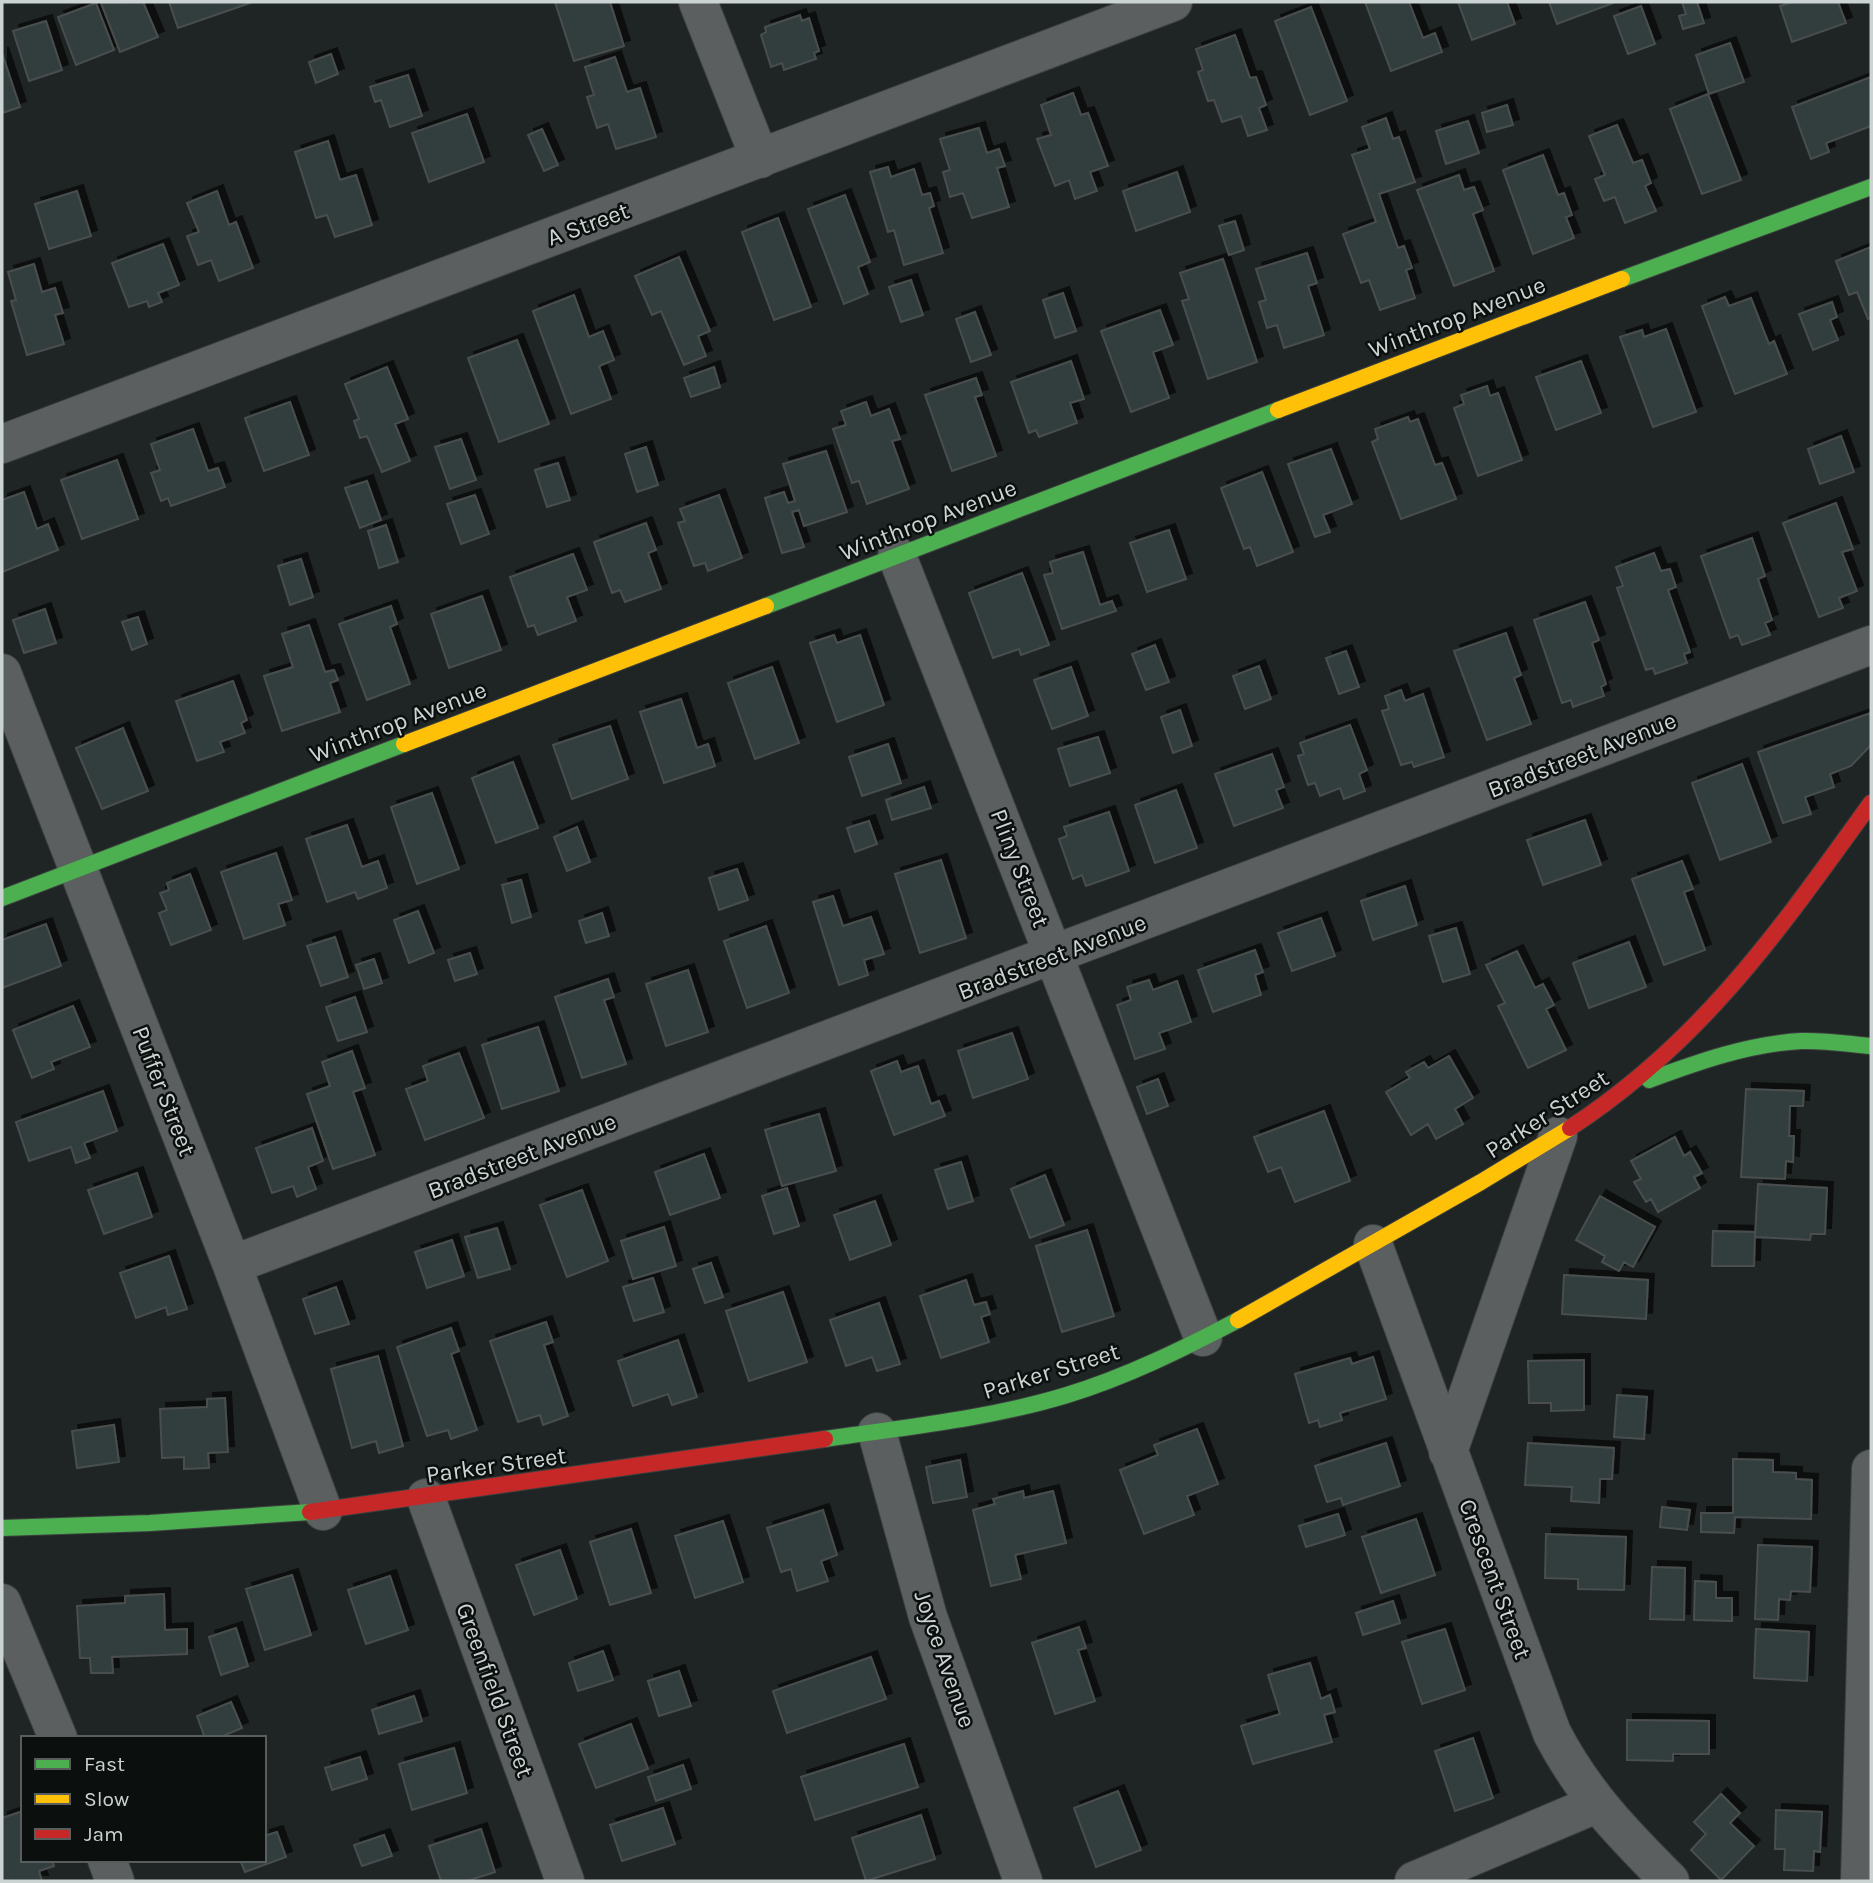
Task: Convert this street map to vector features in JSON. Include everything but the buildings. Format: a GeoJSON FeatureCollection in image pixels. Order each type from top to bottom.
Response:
{"type":"FeatureCollection","features":[{"type":"Feature","properties":{"kind":"street"},"geometry":{"type":"LineString","coordinates":[[698,2],[760,159]]}},
{"type":"Feature","properties":{"kind":"street","name":"A Street"},"geometry":{"type":"LineString","coordinates":[[2,444],[1173,2]]}},
{"type":"Feature","properties":{"kind":"street","name":"Winthrop Avenue"},"geometry":{"type":"LineString","coordinates":[[2,898],[1635,274],[1871,187]]}},
{"type":"Feature","properties":{"kind":"street","name":"Pliny Street"},"geometry":{"type":"LineString","coordinates":[[897,556],[1203,1337]]}},
{"type":"Feature","properties":{"kind":"street","name":"Bradstreet Avenue"},"geometry":{"type":"LineString","coordinates":[[232,1265],[1871,645]]}},
{"type":"Feature","properties":{"kind":"street","name":"Puffer Street"},"geometry":{"type":"LineString","coordinates":[[2,673],[232,1265],[323,1511]]}},
{"type":"Feature","properties":{"kind":"street","name":"Parker Street"},"geometry":{"type":"LineString","coordinates":[[2,1528],[150,1523],[323,1511],[426,1498],[877,1433],[1035,1405],[1099,1384],[1160,1360],[1373,1244],[1558,1136],[1631,1086],[1684,1039],[1728,991],[1771,939],[1871,803]]}},
{"type":"Feature","properties":{"kind":"street"},"geometry":{"type":"LineString","coordinates":[[1631,1086],[1704,1059],[1755,1047],[1801,1041],[1871,1046]]}},
{"type":"Feature","properties":{"kind":"street"},"geometry":{"type":"LineString","coordinates":[[1448,1452],[1558,1136]]}},
{"type":"Feature","properties":{"kind":"street","name":"Crescent Street"},"geometry":{"type":"LineString","coordinates":[[1373,1244],[1552,1733],[1573,1773],[1596,1804],[1670,1881]]}},
{"type":"Feature","properties":{"kind":"street","name":"Joyce Avenue"},"geometry":{"type":"LineString","coordinates":[[877,1433],[928,1617],[1023,1881]]}},
{"type":"Feature","properties":{"kind":"street"},"geometry":{"type":"LineString","coordinates":[[1860,1881],[1871,1469]]}},
{"type":"Feature","properties":{"kind":"street","name":"Greenfield Street"},"geometry":{"type":"LineString","coordinates":[[426,1498],[565,1881]]}},
{"type":"Feature","properties":{"kind":"street"},"geometry":{"type":"LineString","coordinates":[[2,1603],[57,1736]]}},
{"type":"Feature","properties":{"kind":"street"},"geometry":{"type":"LineString","coordinates":[[1414,1881],[1596,1804]]}},
{"type":"Feature","properties":{"kind":"street"},"geometry":{"type":"LineString","coordinates":[[108,1862],[115,1881]]}},
{"type":"Feature","properties":{"kind":"traffic: fast"},"geometry":{"type":"LineString","coordinates":[[1622,279],[1871,187]]}},
{"type":"Feature","properties":{"kind":"traffic: fast"},"geometry":{"type":"LineString","coordinates":[[766,606],[1278,410]]}},
{"type":"Feature","properties":{"kind":"traffic: fast"},"geometry":{"type":"LineString","coordinates":[[2,898],[404,744]]}},
{"type":"Feature","properties":{"kind":"traffic: fast"},"geometry":{"type":"LineString","coordinates":[[1649,1080],[1724,1055],[1781,1043],[1818,1041],[1871,1046]]}},
{"type":"Feature","properties":{"kind":"traffic: fast"},"geometry":{"type":"LineString","coordinates":[[825,1439],[977,1416],[1067,1395],[1154,1362],[1238,1320]]}},
{"type":"Feature","properties":{"kind":"traffic: fast"},"geometry":{"type":"LineString","coordinates":[[2,1528],[150,1523],[310,1512]]}},
{"type":"Feature","properties":{"kind":"traffic: slow"},"geometry":{"type":"LineString","coordinates":[[1278,410],[1622,279]]}},
{"type":"Feature","properties":{"kind":"traffic: slow"},"geometry":{"type":"LineString","coordinates":[[404,744],[766,606]]}},
{"type":"Feature","properties":{"kind":"traffic: slow"},"geometry":{"type":"LineString","coordinates":[[1238,1320],[1481,1182],[1570,1128]]}},
{"type":"Feature","properties":{"kind":"traffic: jam"},"geometry":{"type":"LineString","coordinates":[[1570,1128],[1617,1094],[1700,1020],[1771,938],[1871,803]]}},
{"type":"Feature","properties":{"kind":"traffic: jam"},"geometry":{"type":"LineString","coordinates":[[310,1512],[825,1439]]}}]}
